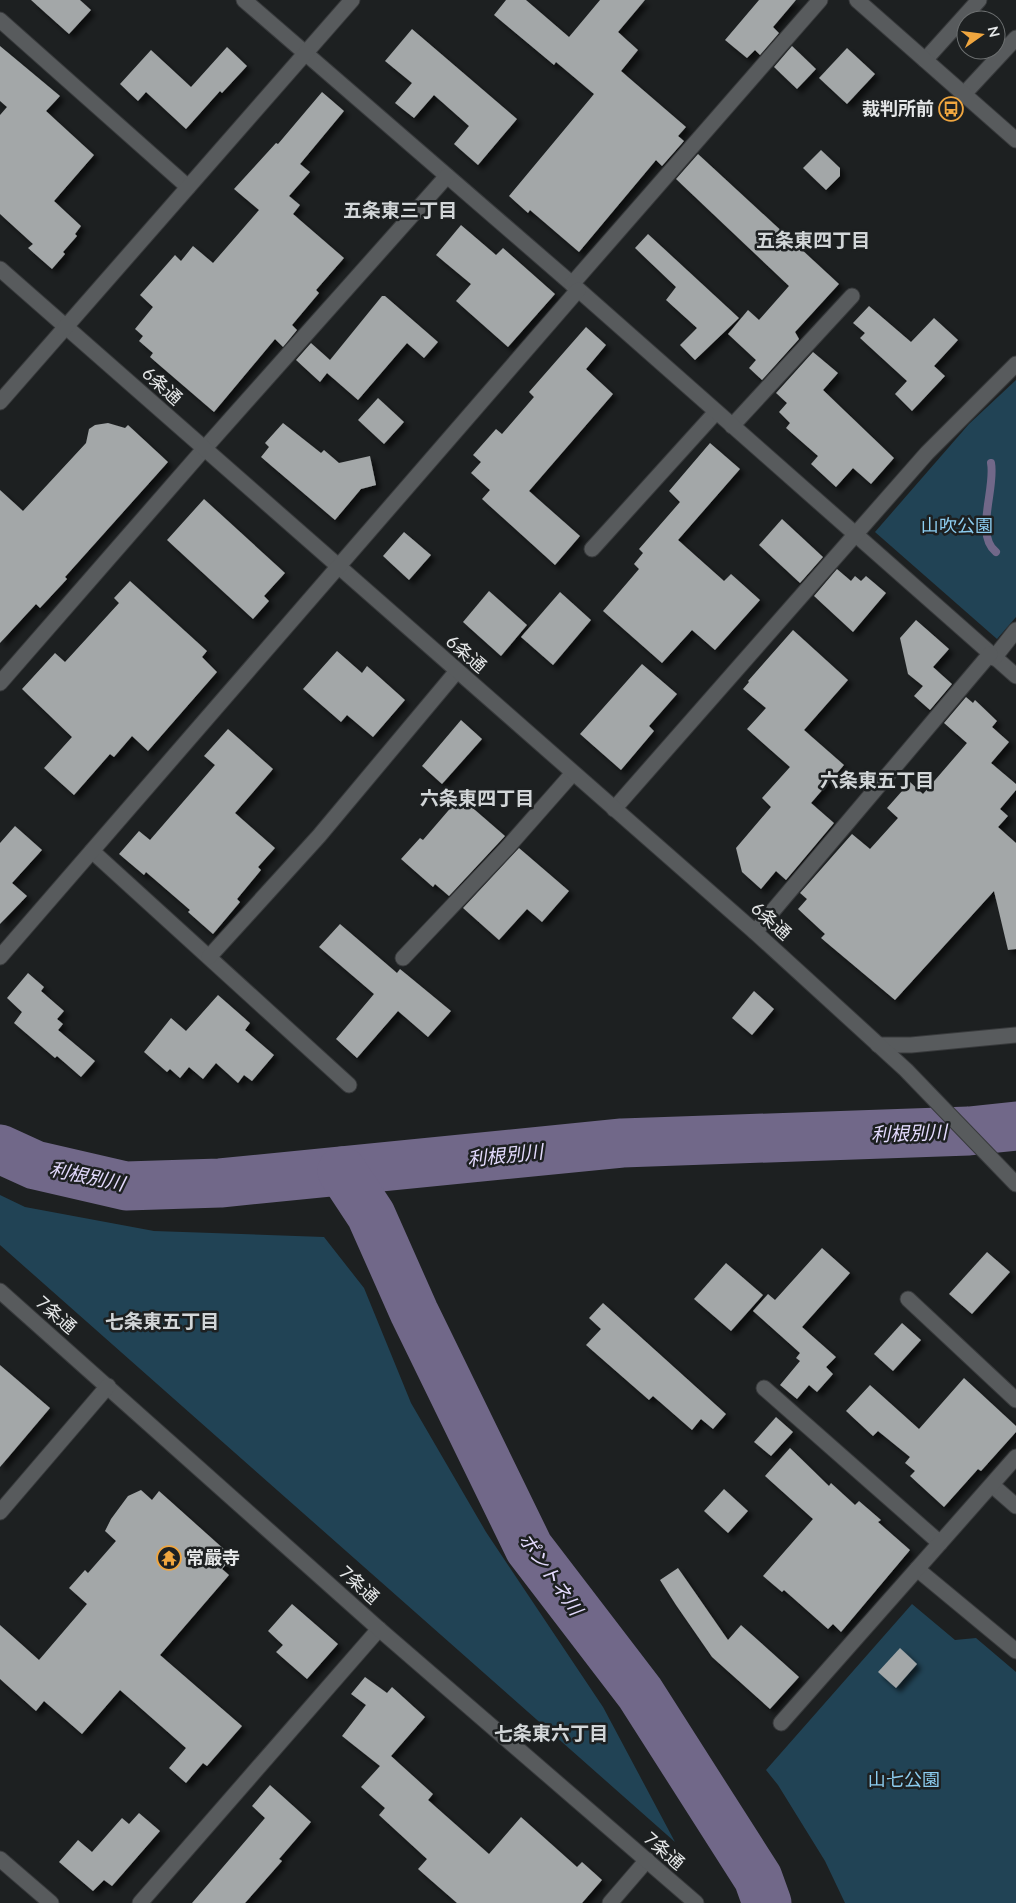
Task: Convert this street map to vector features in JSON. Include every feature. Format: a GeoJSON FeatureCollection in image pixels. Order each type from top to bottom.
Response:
{"type":"FeatureCollection","features":[{"type":"Feature","properties":{"kind":"street"},"geometry":{"type":"LineString","coordinates":[[244,0],[575,287],[1016,676]]}},
{"type":"Feature","properties":{"kind":"street"},"geometry":{"type":"LineString","coordinates":[[0,402],[352,0]]}},
{"type":"Feature","properties":{"kind":"street"},"geometry":{"type":"LineString","coordinates":[[0,957],[340,568],[575,287],[820,0]]}},
{"type":"Feature","properties":{"kind":"street"},"geometry":{"type":"LineString","coordinates":[[857,0],[1016,140]]}},
{"type":"Feature","properties":{"kind":"street"},"geometry":{"type":"LineString","coordinates":[[925,60],[979,0]]}},
{"type":"Feature","properties":{"kind":"street"},"geometry":{"type":"LineString","coordinates":[[0,20],[188,187]]}},
{"type":"Feature","properties":{"kind":"street"},"geometry":{"type":"LineString","coordinates":[[964,94],[1016,38]]}},
{"type":"Feature","properties":{"kind":"street"},"geometry":{"type":"LineString","coordinates":[[0,683],[204,449],[447,176]]}},
{"type":"Feature","properties":{"kind":"street","name":"6条通"},"geometry":{"type":"LineString","coordinates":[[0,269],[755,932],[906,1070],[1015,1183]]}},
{"type":"Feature","properties":{"kind":"street"},"geometry":{"type":"LineString","coordinates":[[732,426],[852,296]]}},
{"type":"Feature","properties":{"kind":"street"},"geometry":{"type":"LineString","coordinates":[[614,809],[927,452],[1016,364]]}},
{"type":"Feature","properties":{"kind":"street"},"geometry":{"type":"LineString","coordinates":[[592,549],[716,412]]}},
{"type":"Feature","properties":{"kind":"street"},"geometry":{"type":"LineString","coordinates":[[755,932],[1016,630]]}},
{"type":"Feature","properties":{"kind":"street"},"geometry":{"type":"LineString","coordinates":[[208,957],[319,836],[458,671]]}},
{"type":"Feature","properties":{"kind":"street"},"geometry":{"type":"LineString","coordinates":[[403,958],[507,848],[574,773]]}},
{"type":"Feature","properties":{"kind":"street"},"geometry":{"type":"LineString","coordinates":[[92,851],[349,1085]]}},
{"type":"Feature","properties":{"kind":"street"},"geometry":{"type":"LineString","coordinates":[[878,1045],[911,1045],[1016,1035]]}},
{"type":"Feature","properties":{"kind":"street","name":"7条通"},"geometry":{"type":"LineString","coordinates":[[0,1291],[379,1629],[696,1903]]}},
{"type":"Feature","properties":{"kind":"street"},"geometry":{"type":"LineString","coordinates":[[908,1299],[1016,1400]]}},
{"type":"Feature","properties":{"kind":"street"},"geometry":{"type":"LineString","coordinates":[[0,1512],[108,1386]]}},
{"type":"Feature","properties":{"kind":"street"},"geometry":{"type":"LineString","coordinates":[[764,1388],[940,1543]]}},
{"type":"Feature","properties":{"kind":"street"},"geometry":{"type":"LineString","coordinates":[[781,1723],[1016,1457]]}},
{"type":"Feature","properties":{"kind":"street"},"geometry":{"type":"LineString","coordinates":[[992,1485],[1016,1506]]}},
{"type":"Feature","properties":{"kind":"street"},"geometry":{"type":"LineString","coordinates":[[917,1569],[1016,1651]]}},
{"type":"Feature","properties":{"kind":"street"},"geometry":{"type":"LineString","coordinates":[[140,1903],[379,1629]]}},
{"type":"Feature","properties":{"kind":"street"},"geometry":{"type":"LineString","coordinates":[[0,1859],[51,1903]]}},
{"type":"Feature","properties":{"kind":"street"},"geometry":{"type":"LineString","coordinates":[[610,1903],[647,1860]]}},
{"type":"Feature","properties":{"kind":"green space","name":"山吹公園"},"geometry":{"type":"Polygon","coordinates":[[[1016,380],[1016,617],[997,639],[875,532],[969,424],[1016,380]]]}},
{"type":"Feature","properties":{"kind":"green space"},"geometry":{"type":"Polygon","coordinates":[[[0,1195],[25,1207],[154,1231],[324,1237],[364,1288],[411,1403],[486,1532],[603,1707],[675,1842],[0,1245],[0,1195]]]}},
{"type":"Feature","properties":{"kind":"green space","name":"山七公園"},"geometry":{"type":"Polygon","coordinates":[[[912,1604],[955,1640],[976,1638],[1016,1672],[1016,1903],[845,1903],[825,1861],[778,1785],[766,1770],[912,1604]]]}},
{"type":"Feature","properties":{"kind":"building"},"geometry":{"type":"Polygon","coordinates":[[[31,0],[80,0],[91,10],[69,34],[31,0]]]}},
{"type":"Feature","properties":{"kind":"building"},"geometry":{"type":"Polygon","coordinates":[[[506,0],[526,0],[569,37],[600,0],[645,0],[618,32],[638,50],[621,71],[686,127],[678,136],[684,141],[662,166],[656,160],[579,252],[530,210],[528,213],[509,196],[594,94],[556,62],[554,65],[494,15],[506,0]]]}},
{"type":"Feature","properties":{"kind":"building"},"geometry":{"type":"Polygon","coordinates":[[[759,0],[796,0],[773,27],[779,33],[760,55],[755,50],[747,58],[725,40],[759,0]]]}},
{"type":"Feature","properties":{"kind":"building"},"geometry":{"type":"Polygon","coordinates":[[[412,29],[517,119],[478,165],[454,144],[469,126],[434,95],[414,118],[395,103],[412,83],[385,61],[412,29]]]}},
{"type":"Feature","properties":{"kind":"building"},"geometry":{"type":"Polygon","coordinates":[[[0,46],[60,96],[46,111],[94,155],[54,201],[81,226],[75,234],[77,236],[63,252],[65,254],[52,269],[28,248],[33,244],[0,214],[0,115],[7,107],[0,101],[0,46]]]}},
{"type":"Feature","properties":{"kind":"building"},"geometry":{"type":"Polygon","coordinates":[[[792,46],[816,69],[797,89],[774,67],[792,46]]]}},
{"type":"Feature","properties":{"kind":"building"},"geometry":{"type":"Polygon","coordinates":[[[227,47],[247,66],[222,93],[220,91],[186,129],[146,92],[138,101],[120,84],[151,50],[191,87],[227,47]]]}},
{"type":"Feature","properties":{"kind":"building"},"geometry":{"type":"Polygon","coordinates":[[[847,48],[875,74],[847,104],[819,78],[847,48]]]}},
{"type":"Feature","properties":{"kind":"building"},"geometry":{"type":"Polygon","coordinates":[[[322,92],[344,111],[300,164],[310,172],[289,196],[300,205],[293,214],[344,258],[316,290],[319,293],[292,325],[297,330],[283,347],[275,339],[214,412],[150,357],[153,353],[139,341],[143,336],[135,329],[153,307],[140,295],[175,255],[181,261],[193,246],[213,263],[259,210],[234,189],[276,143],[278,144],[322,92]]]}},
{"type":"Feature","properties":{"kind":"building"},"geometry":{"type":"Polygon","coordinates":[[[821,150],[840,168],[840,176],[826,190],[803,168],[821,150]]]}},
{"type":"Feature","properties":{"kind":"building"},"geometry":{"type":"Polygon","coordinates":[[[698,154],[839,284],[795,332],[799,339],[762,380],[749,368],[756,360],[728,334],[748,310],[759,320],[789,286],[676,179],[698,154]]]}},
{"type":"Feature","properties":{"kind":"building"},"geometry":{"type":"Polygon","coordinates":[[[461,225],[496,255],[503,248],[555,294],[508,347],[456,301],[471,284],[436,255],[461,225]]]}},
{"type":"Feature","properties":{"kind":"building"},"geometry":{"type":"Polygon","coordinates":[[[648,234],[739,318],[695,360],[680,345],[697,328],[666,300],[676,287],[635,248],[648,234]]]}},
{"type":"Feature","properties":{"kind":"building"},"geometry":{"type":"Polygon","coordinates":[[[382,296],[385,296],[438,342],[424,358],[407,343],[358,400],[327,373],[320,382],[296,360],[311,343],[330,360],[382,296]]]}},
{"type":"Feature","properties":{"kind":"building"},"geometry":{"type":"Polygon","coordinates":[[[869,306],[911,342],[934,318],[958,340],[934,366],[945,376],[912,411],[895,394],[907,381],[860,338],[865,333],[853,323],[869,306]]]}},
{"type":"Feature","properties":{"kind":"building"},"geometry":{"type":"Polygon","coordinates":[[[586,327],[606,345],[586,369],[613,394],[529,491],[580,536],[555,565],[482,499],[490,490],[471,473],[481,462],[473,455],[496,429],[502,434],[534,397],[529,392],[586,327]]]}},
{"type":"Feature","properties":{"kind":"building"},"geometry":{"type":"Polygon","coordinates":[[[813,352],[838,373],[823,390],[894,458],[871,484],[853,468],[836,487],[811,464],[818,456],[786,428],[790,423],[779,412],[787,403],[776,393],[813,352]]]}},
{"type":"Feature","properties":{"kind":"building"},"geometry":{"type":"Polygon","coordinates":[[[378,398],[404,422],[384,444],[358,420],[378,398]]]}},
{"type":"Feature","properties":{"kind":"building"},"geometry":{"type":"Polygon","coordinates":[[[108,423],[125,428],[128,425],[168,462],[65,577],[67,579],[40,608],[36,604],[0,643],[0,490],[23,511],[86,443],[89,429],[95,425],[108,423]]]}},
{"type":"Feature","properties":{"kind":"building"},"geometry":{"type":"Polygon","coordinates":[[[283,423],[321,453],[324,450],[339,463],[370,456],[376,485],[361,489],[335,520],[261,457],[269,447],[265,443],[283,423]]]}},
{"type":"Feature","properties":{"kind":"building"},"geometry":{"type":"Polygon","coordinates":[[[710,443],[740,469],[678,540],[724,581],[731,574],[760,600],[715,650],[692,630],[662,663],[603,611],[639,569],[634,564],[643,553],[639,549],[680,502],[669,491],[710,443]]]}},
{"type":"Feature","properties":{"kind":"building"},"geometry":{"type":"Polygon","coordinates":[[[204,499],[285,573],[264,596],[269,601],[253,619],[167,540],[204,499]]]}},
{"type":"Feature","properties":{"kind":"building"},"geometry":{"type":"Polygon","coordinates":[[[782,519],[823,557],[800,583],[759,545],[782,519]]]}},
{"type":"Feature","properties":{"kind":"building"},"geometry":{"type":"Polygon","coordinates":[[[404,532],[431,555],[409,580],[383,556],[404,532]]]}},
{"type":"Feature","properties":{"kind":"building"},"geometry":{"type":"Polygon","coordinates":[[[837,569],[851,581],[855,576],[861,581],[866,576],[886,593],[853,632],[814,596],[837,569]]]}},
{"type":"Feature","properties":{"kind":"building"},"geometry":{"type":"Polygon","coordinates":[[[130,581],[207,651],[202,657],[217,672],[148,751],[132,736],[114,757],[110,754],[74,795],[44,768],[72,737],[22,689],[55,653],[65,662],[119,603],[114,598],[130,581]]]}},
{"type":"Feature","properties":{"kind":"building"},"geometry":{"type":"Polygon","coordinates":[[[489,591],[527,625],[501,656],[463,622],[489,591]]]}},
{"type":"Feature","properties":{"kind":"building"},"geometry":{"type":"Polygon","coordinates":[[[560,592],[591,620],[553,665],[521,637],[560,592]]]}},
{"type":"Feature","properties":{"kind":"building"},"geometry":{"type":"Polygon","coordinates":[[[916,620],[949,649],[933,667],[952,684],[930,710],[914,696],[923,686],[908,674],[900,638],[916,620]]]}},
{"type":"Feature","properties":{"kind":"building"},"geometry":{"type":"Polygon","coordinates":[[[793,630],[848,680],[804,730],[844,765],[811,803],[834,823],[786,880],[776,871],[761,889],[742,872],[736,848],[771,807],[762,798],[790,767],[747,729],[766,708],[743,689],[793,630]]]}},
{"type":"Feature","properties":{"kind":"building"},"geometry":{"type":"Polygon","coordinates":[[[337,651],[362,673],[367,666],[405,700],[373,737],[347,715],[341,722],[303,689],[337,651]]]}},
{"type":"Feature","properties":{"kind":"building"},"geometry":{"type":"Polygon","coordinates":[[[642,664],[677,694],[649,726],[654,731],[621,770],[580,734],[642,664]]]}},
{"type":"Feature","properties":{"kind":"building"},"geometry":{"type":"Polygon","coordinates":[[[966,697],[973,703],[975,700],[997,721],[992,727],[1009,742],[991,763],[1016,784],[1016,790],[1000,809],[1008,816],[998,827],[1016,843],[1016,949],[1008,950],[994,891],[895,1000],[821,938],[825,934],[798,909],[807,899],[800,893],[852,834],[870,849],[898,818],[887,808],[910,782],[923,794],[967,743],[944,723],[966,697]]]}},
{"type":"Feature","properties":{"kind":"building"},"geometry":{"type":"Polygon","coordinates":[[[461,720],[482,739],[442,784],[422,766],[461,720]]]}},
{"type":"Feature","properties":{"kind":"building"},"geometry":{"type":"Polygon","coordinates":[[[228,729],[273,769],[235,813],[275,848],[258,867],[261,870],[237,899],[240,902],[213,934],[188,912],[190,910],[146,872],[144,875],[119,854],[139,831],[150,840],[215,765],[204,756],[228,729]]]}},
{"type":"Feature","properties":{"kind":"building"},"geometry":{"type":"Polygon","coordinates":[[[460,797],[505,836],[449,896],[435,884],[433,887],[401,859],[420,838],[423,840],[460,797]]]}},
{"type":"Feature","properties":{"kind":"building"},"geometry":{"type":"Polygon","coordinates":[[[15,826],[42,850],[12,883],[27,896],[0,924],[0,843],[15,826]]]}},
{"type":"Feature","properties":{"kind":"building"},"geometry":{"type":"Polygon","coordinates":[[[519,848],[569,891],[542,922],[527,909],[499,940],[463,908],[519,848]]]}},
{"type":"Feature","properties":{"kind":"building"},"geometry":{"type":"Polygon","coordinates":[[[340,924],[397,973],[400,969],[451,1011],[428,1037],[398,1011],[357,1058],[336,1039],[374,994],[319,947],[340,924]]]}},
{"type":"Feature","properties":{"kind":"building"},"geometry":{"type":"Polygon","coordinates":[[[28,973],[44,987],[41,991],[64,1011],[57,1019],[63,1024],[58,1030],[95,1061],[81,1077],[57,1056],[55,1058],[14,1023],[22,1012],[7,998],[28,973]]]}},
{"type":"Feature","properties":{"kind":"building"},"geometry":{"type":"Polygon","coordinates":[[[754,991],[774,1009],[752,1035],[732,1018],[754,991]]]}},
{"type":"Feature","properties":{"kind":"building"},"geometry":{"type":"Polygon","coordinates":[[[218,995],[250,1023],[245,1030],[274,1055],[252,1081],[244,1075],[238,1083],[216,1063],[203,1079],[189,1067],[180,1078],[170,1069],[167,1072],[144,1052],[171,1018],[186,1031],[218,995]]]}},
{"type":"Feature","properties":{"kind":"building"},"geometry":{"type":"Polygon","coordinates":[[[822,1248],[850,1273],[802,1327],[836,1357],[826,1367],[833,1374],[817,1392],[809,1385],[797,1399],[780,1385],[800,1361],[796,1358],[800,1353],[753,1311],[768,1294],[775,1300],[822,1248]]]}},
{"type":"Feature","properties":{"kind":"building"},"geometry":{"type":"Polygon","coordinates":[[[987,1252],[1010,1272],[972,1314],[949,1294],[987,1252]]]}},
{"type":"Feature","properties":{"kind":"building"},"geometry":{"type":"Polygon","coordinates":[[[726,1263],[763,1295],[731,1331],[694,1299],[726,1263]]]}},
{"type":"Feature","properties":{"kind":"building"},"geometry":{"type":"Polygon","coordinates":[[[603,1303],[726,1414],[713,1429],[701,1419],[692,1430],[653,1396],[649,1400],[586,1345],[601,1329],[589,1318],[603,1303]]]}},
{"type":"Feature","properties":{"kind":"building"},"geometry":{"type":"Polygon","coordinates":[[[902,1323],[921,1340],[893,1371],[874,1354],[902,1323]]]}},
{"type":"Feature","properties":{"kind":"building"},"geometry":{"type":"Polygon","coordinates":[[[0,1365],[50,1408],[0,1467],[0,1365]]]}},
{"type":"Feature","properties":{"kind":"building"},"geometry":{"type":"Polygon","coordinates":[[[964,1378],[1016,1426],[1016,1432],[981,1471],[978,1469],[944,1507],[910,1476],[915,1471],[905,1463],[910,1457],[878,1431],[873,1436],[846,1411],[870,1385],[919,1429],[964,1378]]]}},
{"type":"Feature","properties":{"kind":"building"},"geometry":{"type":"Polygon","coordinates":[[[776,1417],[793,1432],[771,1456],[754,1442],[776,1417]]]}},
{"type":"Feature","properties":{"kind":"building"},"geometry":{"type":"Polygon","coordinates":[[[790,1448],[829,1486],[831,1483],[855,1505],[859,1501],[881,1520],[878,1522],[910,1550],[841,1632],[833,1624],[828,1629],[784,1590],[782,1592],[763,1576],[813,1519],[765,1476],[790,1448]]]}},
{"type":"Feature","properties":{"kind":"building"},"geometry":{"type":"Polygon","coordinates":[[[724,1489],[748,1511],[728,1533],[704,1511],[724,1489]]]}},
{"type":"Feature","properties":{"kind":"building"},"geometry":{"type":"Polygon","coordinates":[[[141,1490],[152,1500],[159,1491],[226,1551],[222,1555],[229,1561],[222,1569],[229,1575],[160,1655],[242,1726],[207,1766],[203,1763],[186,1783],[169,1768],[186,1748],[120,1690],[82,1734],[44,1701],[36,1711],[0,1679],[0,1625],[39,1660],[87,1604],[69,1588],[85,1570],[88,1573],[116,1541],[105,1531],[111,1519],[128,1496],[141,1490]]]}},
{"type":"Feature","properties":{"kind":"building"},"geometry":{"type":"Polygon","coordinates":[[[678,1568],[728,1640],[741,1625],[799,1677],[770,1709],[712,1657],[676,1605],[660,1580],[678,1568]]]}},
{"type":"Feature","properties":{"kind":"building"},"geometry":{"type":"Polygon","coordinates":[[[292,1604],[338,1644],[307,1679],[276,1652],[283,1645],[268,1631],[292,1604]]]}},
{"type":"Feature","properties":{"kind":"building"},"geometry":{"type":"Polygon","coordinates":[[[900,1648],[917,1664],[896,1688],[878,1672],[900,1648]]]}},
{"type":"Feature","properties":{"kind":"building"},"geometry":{"type":"Polygon","coordinates":[[[365,1677],[387,1693],[392,1687],[425,1717],[391,1756],[433,1794],[428,1800],[489,1854],[521,1817],[577,1867],[582,1862],[602,1880],[582,1903],[457,1903],[418,1869],[427,1859],[379,1815],[385,1808],[361,1787],[380,1766],[342,1736],[366,1705],[351,1694],[365,1677]]]}},
{"type":"Feature","properties":{"kind":"building"},"geometry":{"type":"Polygon","coordinates":[[[270,1785],[311,1822],[279,1859],[282,1861],[245,1903],[192,1903],[265,1818],[252,1806],[270,1785]]]}},
{"type":"Feature","properties":{"kind":"building"},"geometry":{"type":"Polygon","coordinates":[[[139,1813],[160,1831],[112,1886],[104,1880],[93,1891],[59,1862],[78,1840],[92,1852],[122,1818],[129,1824],[139,1813]]]}},
{"type":"Feature","properties":{"kind":"waterway"},"geometry":{"type":"LineString","coordinates":[[991,463],[992,473],[986,523],[990,544],[996,552]]}},
{"type":"Feature","properties":{"kind":"waterway","name":"利根別川"},"geometry":{"type":"LineString","coordinates":[[0,1149],[35,1165],[126,1186],[220,1183],[622,1143],[969,1131],[1016,1126]]}},
{"type":"Feature","properties":{"kind":"waterway","name":"ポントネ川"},"geometry":{"type":"LineString","coordinates":[[342,1171],[371,1215],[414,1312],[529,1548],[640,1693],[758,1878],[767,1903]]}},
{"type":"Feature","properties":{"kind":"place","name":"裁判所前"},"geometry":{"type":"Point","coordinates":[951,109]}},
{"type":"Feature","properties":{"kind":"place","name":"常嚴寺"},"geometry":{"type":"Point","coordinates":[169,1558]}},
{"type":"Feature","properties":{"kind":"district","name":"五条東三丁目"},"geometry":{"type":"Point","coordinates":[400,210]}},
{"type":"Feature","properties":{"kind":"district","name":"五条東四丁目"},"geometry":{"type":"Point","coordinates":[813,240]}},
{"type":"Feature","properties":{"kind":"district","name":"六条東五丁目"},"geometry":{"type":"Point","coordinates":[877,780]}},
{"type":"Feature","properties":{"kind":"district","name":"六条東四丁目"},"geometry":{"type":"Point","coordinates":[477,798]}},
{"type":"Feature","properties":{"kind":"district","name":"七条東五丁目"},"geometry":{"type":"Point","coordinates":[162,1321]}},
{"type":"Feature","properties":{"kind":"district","name":"七条東六丁目"},"geometry":{"type":"Point","coordinates":[551,1733]}}]}
